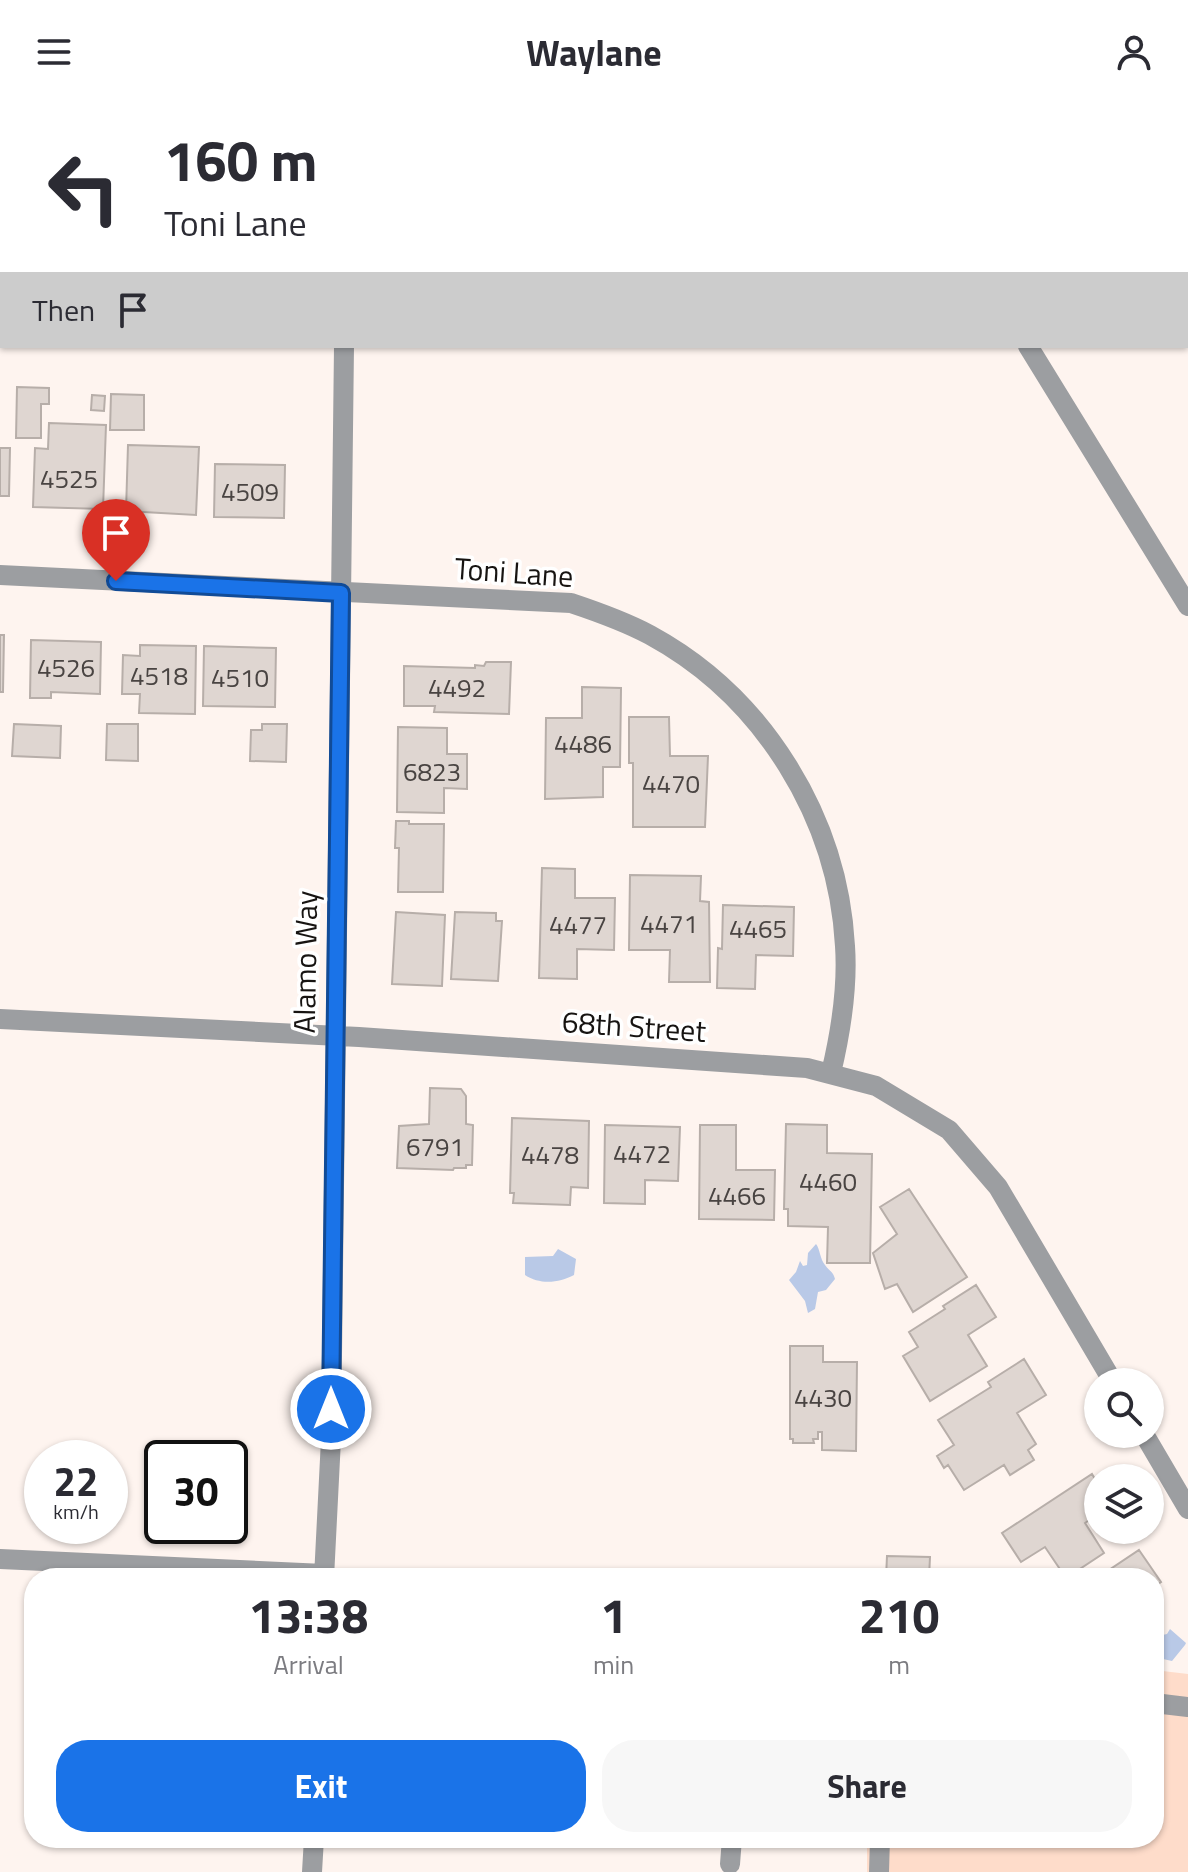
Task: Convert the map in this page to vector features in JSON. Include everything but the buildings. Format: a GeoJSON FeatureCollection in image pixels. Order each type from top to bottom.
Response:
{"type":"FeatureCollection","features":[{"type":"Feature","properties":{"kind":"street","name":"Alamo Way"},"geometry":{"type":"LineString","coordinates":[[324,1568],[331,1439],[344,348]]}},
{"type":"Feature","properties":{"kind":"street"},"geometry":{"type":"LineString","coordinates":[[1033,348],[1188,606]]}},
{"type":"Feature","properties":{"kind":"street","name":"Toni Lane"},"geometry":{"type":"LineString","coordinates":[[0,575],[571,603],[651,635],[722,686],[778,750],[818,824],[832,864],[846,947],[845,990],[831,1073]]}},
{"type":"Feature","properties":{"kind":"street","name":"68th Street"},"geometry":{"type":"LineString","coordinates":[[0,1019],[334,1036],[792,1067],[831,1073],[876,1086],[949,1130],[998,1187],[1105,1368]]}},
{"type":"Feature","properties":{"kind":"street"},"geometry":{"type":"LineString","coordinates":[[1152,1448],[1188,1509]]}},
{"type":"Feature","properties":{"kind":"street"},"geometry":{"type":"LineString","coordinates":[[0,1559],[172,1568]]}},
{"type":"Feature","properties":{"kind":"street"},"geometry":{"type":"LineString","coordinates":[[1164,1704],[1188,1707]]}},
{"type":"Feature","properties":{"kind":"street"},"geometry":{"type":"LineString","coordinates":[[312,1872],[313,1848]]}},
{"type":"Feature","properties":{"kind":"street"},"geometry":{"type":"LineString","coordinates":[[730,1864],[731,1848]]}},
{"type":"Feature","properties":{"kind":"street"},"geometry":{"type":"LineString","coordinates":[[879,1872],[880,1848]]}},
{"type":"Feature","properties":{"kind":"shaded area"},"geometry":{"type":"Polygon","coordinates":[[[1164,1671],[1188,1674],[1188,1872],[867,1872],[867,1848],[1164,1848],[1164,1671]]]}},
{"type":"Feature","properties":{"kind":"water"},"geometry":{"type":"Polygon","coordinates":[[[816,1244],[823,1263],[835,1279],[826,1290],[818,1292],[815,1309],[808,1313],[805,1301],[789,1280],[800,1261],[803,1266],[807,1265],[808,1253],[816,1244]]]}},
{"type":"Feature","properties":{"kind":"water"},"geometry":{"type":"Polygon","coordinates":[[[558,1249],[576,1259],[574,1275],[550,1282],[525,1275],[525,1257],[553,1256],[558,1249]]]}},
{"type":"Feature","properties":{"kind":"water"},"geometry":{"type":"Polygon","coordinates":[[[1170,1629],[1186,1643],[1172,1661],[1164,1659],[1164,1635],[1170,1629]]]}},
{"type":"Feature","properties":{"kind":"route"},"geometry":{"type":"LineString","coordinates":[[116,581],[341,593],[331,1409]]}}]}
